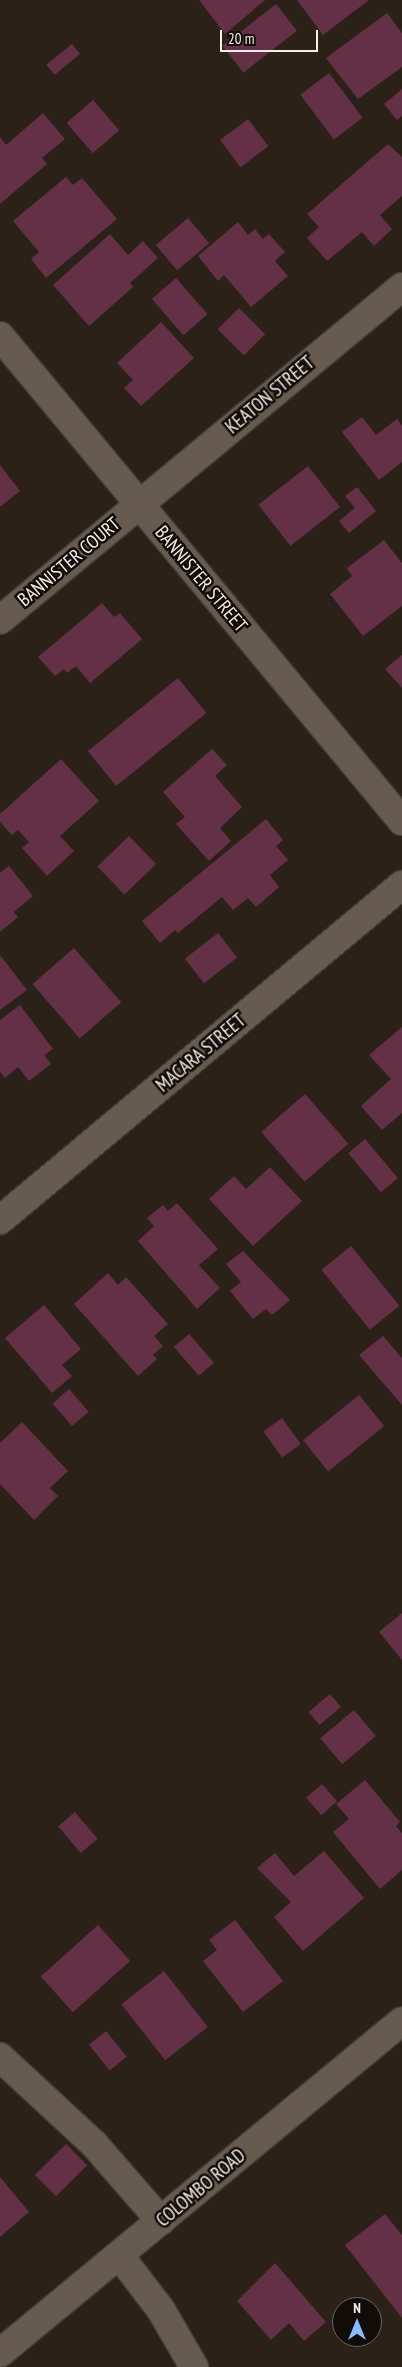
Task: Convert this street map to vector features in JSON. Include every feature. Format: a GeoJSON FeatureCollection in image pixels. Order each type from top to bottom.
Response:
{"type":"FeatureCollection","features":[{"type":"Feature","properties":{"kind":"street","name":"KEATON STREET"},"geometry":{"type":"LineString","coordinates":[[138,504],[402,286]]}},
{"type":"Feature","properties":{"kind":"street","name":"BANNISTER STREET"},"geometry":{"type":"LineString","coordinates":[[0,336],[402,821]]}},
{"type":"Feature","properties":{"kind":"street","name":"BANNISTER COURT"},"geometry":{"type":"LineString","coordinates":[[0,620],[138,504]]}},
{"type":"Feature","properties":{"kind":"street","name":"MACARA STREET"},"geometry":{"type":"LineString","coordinates":[[0,1220],[402,885]]}},
{"type":"Feature","properties":{"kind":"street","name":"COLOMBO ROAD"},"geometry":{"type":"LineString","coordinates":[[0,2353],[402,2021]]}},
{"type":"Feature","properties":{"kind":"street"},"geometry":{"type":"LineString","coordinates":[[0,2057],[94,2144],[161,2221]]}},
{"type":"Feature","properties":{"kind":"street"},"geometry":{"type":"LineString","coordinates":[[119,2255],[161,2310],[194,2367]]}},
{"type":"Feature","properties":{"kind":"building"},"geometry":{"type":"Polygon","coordinates":[[[199,0],[265,0],[225,34],[199,0]]]}},
{"type":"Feature","properties":{"kind":"building"},"geometry":{"type":"Polygon","coordinates":[[[297,0],[369,0],[323,35],[297,0]]]}},
{"type":"Feature","properties":{"kind":"building"},"geometry":{"type":"Polygon","coordinates":[[[276,4],[297,31],[243,73],[222,46],[276,4]]]}},
{"type":"Feature","properties":{"kind":"building"},"geometry":{"type":"Polygon","coordinates":[[[387,13],[402,33],[402,67],[358,99],[326,58],[387,13]]]}},
{"type":"Feature","properties":{"kind":"building"},"geometry":{"type":"Polygon","coordinates":[[[72,44],[80,54],[55,75],[46,65],[72,44]]]}},
{"type":"Feature","properties":{"kind":"building"},"geometry":{"type":"Polygon","coordinates":[[[329,73],[363,118],[334,139],[300,95],[329,73]]]}},
{"type":"Feature","properties":{"kind":"building"},"geometry":{"type":"Polygon","coordinates":[[[402,89],[402,116],[397,120],[384,104],[402,89]]]}},
{"type":"Feature","properties":{"kind":"building"},"geometry":{"type":"Polygon","coordinates":[[[93,100],[119,130],[93,153],[67,123],[93,100]]]}},
{"type":"Feature","properties":{"kind":"building"},"geometry":{"type":"Polygon","coordinates":[[[43,113],[65,139],[42,158],[47,164],[0,204],[0,137],[6,145],[43,113]]]}},
{"type":"Feature","properties":{"kind":"building"},"geometry":{"type":"Polygon","coordinates":[[[248,119],[268,146],[241,167],[220,140],[248,119]]]}},
{"type":"Feature","properties":{"kind":"building"},"geometry":{"type":"Polygon","coordinates":[[[388,144],[402,157],[402,196],[380,215],[392,229],[374,246],[362,232],[327,261],[307,238],[319,227],[307,214],[388,144]]]}},
{"type":"Feature","properties":{"kind":"building"},"geometry":{"type":"Polygon","coordinates":[[[66,177],[73,185],[82,178],[117,219],[46,278],[31,259],[39,252],[13,221],[66,177]]]}},
{"type":"Feature","properties":{"kind":"building"},"geometry":{"type":"Polygon","coordinates":[[[188,218],[209,243],[177,270],[156,245],[188,218]]]}},
{"type":"Feature","properties":{"kind":"building"},"geometry":{"type":"Polygon","coordinates":[[[238,222],[248,235],[255,229],[263,239],[269,234],[285,252],[275,261],[288,276],[251,307],[224,275],[218,281],[198,256],[238,222]]]}},
{"type":"Feature","properties":{"kind":"building"},"geometry":{"type":"Polygon","coordinates":[[[110,234],[128,255],[143,241],[158,258],[130,283],[133,287],[89,326],[53,285],[110,234]]]}},
{"type":"Feature","properties":{"kind":"building"},"geometry":{"type":"Polygon","coordinates":[[[176,278],[207,314],[183,335],[152,299],[176,278]]]}},
{"type":"Feature","properties":{"kind":"building"},"geometry":{"type":"Polygon","coordinates":[[[239,308],[265,334],[244,355],[218,329],[239,308]]]}},
{"type":"Feature","properties":{"kind":"building"},"geometry":{"type":"Polygon","coordinates":[[[161,322],[194,358],[141,406],[124,388],[133,380],[117,363],[161,322]]]}},
{"type":"Feature","properties":{"kind":"building"},"geometry":{"type":"Polygon","coordinates":[[[362,417],[376,435],[397,419],[402,426],[402,462],[379,480],[342,432],[362,417]]]}},
{"type":"Feature","properties":{"kind":"building"},"geometry":{"type":"Polygon","coordinates":[[[0,465],[20,491],[0,507],[0,465]]]}},
{"type":"Feature","properties":{"kind":"building"},"geometry":{"type":"Polygon","coordinates":[[[308,466],[340,507],[290,546],[258,505],[308,466]]]}},
{"type":"Feature","properties":{"kind":"building"},"geometry":{"type":"Polygon","coordinates":[[[357,487],[376,511],[349,533],[339,521],[355,508],[345,496],[357,487]]]}},
{"type":"Feature","properties":{"kind":"building"},"geometry":{"type":"Polygon","coordinates":[[[384,540],[402,563],[402,606],[363,636],[330,594],[352,576],[347,568],[384,540]]]}},
{"type":"Feature","properties":{"kind":"building"},"geometry":{"type":"Polygon","coordinates":[[[102,603],[114,617],[120,613],[142,639],[90,683],[76,666],[67,673],[64,669],[55,676],[38,657],[102,603]]]}},
{"type":"Feature","properties":{"kind":"building"},"geometry":{"type":"Polygon","coordinates":[[[402,655],[402,688],[385,669],[402,655]]]}},
{"type":"Feature","properties":{"kind":"building"},"geometry":{"type":"Polygon","coordinates":[[[178,678],[206,713],[116,786],[88,751],[178,678]]]}},
{"type":"Feature","properties":{"kind":"building"},"geometry":{"type":"Polygon","coordinates":[[[212,749],[227,765],[215,776],[242,807],[220,828],[231,841],[209,861],[176,824],[185,817],[163,792],[212,749]]]}},
{"type":"Feature","properties":{"kind":"building"},"geometry":{"type":"Polygon","coordinates":[[[61,759],[99,801],[60,836],[74,851],[47,876],[22,848],[29,842],[18,830],[12,835],[0,822],[0,814],[61,759]]]}},
{"type":"Feature","properties":{"kind":"building"},"geometry":{"type":"Polygon","coordinates":[[[266,819],[283,840],[276,846],[288,860],[270,875],[279,887],[256,907],[248,898],[233,910],[222,897],[178,933],[175,930],[160,943],[142,921],[266,819]]]}},
{"type":"Feature","properties":{"kind":"building"},"geometry":{"type":"Polygon","coordinates":[[[129,836],[156,864],[124,895],[97,867],[129,836]]]}},
{"type":"Feature","properties":{"kind":"building"},"geometry":{"type":"Polygon","coordinates":[[[9,866],[33,896],[14,912],[18,917],[0,932],[0,873],[9,866]]]}},
{"type":"Feature","properties":{"kind":"building"},"geometry":{"type":"Polygon","coordinates":[[[218,933],[237,957],[204,983],[185,959],[218,933]]]}},
{"type":"Feature","properties":{"kind":"building"},"geometry":{"type":"Polygon","coordinates":[[[74,948],[121,1002],[80,1038],[32,984],[74,948]]]}},
{"type":"Feature","properties":{"kind":"building"},"geometry":{"type":"Polygon","coordinates":[[[0,955],[27,990],[0,1010],[0,955]]]}},
{"type":"Feature","properties":{"kind":"building"},"geometry":{"type":"Polygon","coordinates":[[[20,1005],[53,1049],[44,1055],[51,1064],[29,1081],[18,1067],[5,1078],[0,1072],[0,1020],[20,1005]]]}},
{"type":"Feature","properties":{"kind":"building"},"geometry":{"type":"Polygon","coordinates":[[[402,1027],[402,1113],[382,1130],[361,1106],[391,1079],[369,1055],[402,1027]]]}},
{"type":"Feature","properties":{"kind":"building"},"geometry":{"type":"Polygon","coordinates":[[[305,1094],[348,1144],[305,1182],[261,1132],[305,1094]]]}},
{"type":"Feature","properties":{"kind":"building"},"geometry":{"type":"Polygon","coordinates":[[[365,1139],[398,1178],[381,1192],[348,1153],[365,1139]]]}},
{"type":"Feature","properties":{"kind":"building"},"geometry":{"type":"Polygon","coordinates":[[[270,1167],[302,1201],[253,1246],[209,1199],[234,1176],[246,1189],[270,1167]]]}},
{"type":"Feature","properties":{"kind":"building"},"geometry":{"type":"Polygon","coordinates":[[[177,1203],[218,1249],[199,1265],[220,1288],[197,1309],[138,1241],[154,1226],[147,1218],[163,1205],[168,1211],[177,1203]]]}},
{"type":"Feature","properties":{"kind":"building"},"geometry":{"type":"Polygon","coordinates":[[[351,1246],[399,1306],[370,1330],[321,1270],[351,1246]]]}},
{"type":"Feature","properties":{"kind":"building"},"geometry":{"type":"Polygon","coordinates":[[[243,1251],[290,1300],[272,1315],[266,1309],[253,1319],[230,1291],[241,1282],[226,1264],[243,1251]]]}},
{"type":"Feature","properties":{"kind":"building"},"geometry":{"type":"Polygon","coordinates":[[[108,1273],[118,1285],[126,1277],[168,1324],[154,1336],[163,1346],[153,1355],[157,1359],[138,1376],[74,1304],[108,1273]]]}},
{"type":"Feature","properties":{"kind":"building"},"geometry":{"type":"Polygon","coordinates":[[[44,1305],[81,1349],[62,1365],[72,1376],[52,1393],[5,1338],[44,1305]]]}},
{"type":"Feature","properties":{"kind":"building"},"geometry":{"type":"Polygon","coordinates":[[[189,1334],[214,1363],[199,1376],[174,1347],[189,1334]]]}},
{"type":"Feature","properties":{"kind":"building"},"geometry":{"type":"Polygon","coordinates":[[[383,1336],[402,1358],[402,1405],[359,1355],[383,1336]]]}},
{"type":"Feature","properties":{"kind":"building"},"geometry":{"type":"Polygon","coordinates":[[[69,1389],[89,1412],[72,1426],[52,1403],[69,1389]]]}},
{"type":"Feature","properties":{"kind":"building"},"geometry":{"type":"Polygon","coordinates":[[[359,1395],[384,1426],[328,1471],[303,1440],[359,1395]]]}},
{"type":"Feature","properties":{"kind":"building"},"geometry":{"type":"Polygon","coordinates":[[[282,1418],[301,1444],[282,1457],[263,1432],[282,1418]]]}},
{"type":"Feature","properties":{"kind":"building"},"geometry":{"type":"Polygon","coordinates":[[[22,1422],[68,1471],[50,1488],[58,1496],[34,1520],[0,1484],[0,1443],[22,1422]]]}},
{"type":"Feature","properties":{"kind":"building"},"geometry":{"type":"Polygon","coordinates":[[[402,1613],[402,1660],[379,1632],[402,1613]]]}},
{"type":"Feature","properties":{"kind":"building"},"geometry":{"type":"Polygon","coordinates":[[[330,1694],[341,1707],[319,1725],[309,1712],[330,1694]]]}},
{"type":"Feature","properties":{"kind":"building"},"geometry":{"type":"Polygon","coordinates":[[[354,1710],[376,1736],[342,1764],[320,1738],[354,1710]]]}},
{"type":"Feature","properties":{"kind":"building"},"geometry":{"type":"Polygon","coordinates":[[[365,1780],[400,1822],[396,1826],[402,1833],[402,1870],[380,1889],[333,1832],[349,1819],[336,1804],[365,1780]]]}},
{"type":"Feature","properties":{"kind":"building"},"geometry":{"type":"Polygon","coordinates":[[[322,1784],[337,1801],[321,1815],[306,1798],[322,1784]]]}},
{"type":"Feature","properties":{"kind":"building"},"geometry":{"type":"Polygon","coordinates":[[[75,1812],[97,1839],[81,1853],[58,1826],[75,1812]]]}},
{"type":"Feature","properties":{"kind":"building"},"geometry":{"type":"Polygon","coordinates":[[[324,1851],[364,1898],[303,1951],[274,1917],[291,1902],[257,1868],[275,1853],[294,1876],[324,1851]]]}},
{"type":"Feature","properties":{"kind":"building"},"geometry":{"type":"Polygon","coordinates":[[[235,1920],[283,1981],[243,2012],[203,1961],[217,1950],[209,1940],[235,1920]]]}},
{"type":"Feature","properties":{"kind":"building"},"geometry":{"type":"Polygon","coordinates":[[[98,1925],[130,1961],[73,2012],[41,1977],[98,1925]]]}},
{"type":"Feature","properties":{"kind":"building"},"geometry":{"type":"Polygon","coordinates":[[[164,1971],[208,2027],[165,2060],[121,2004],[164,1971]]]}},
{"type":"Feature","properties":{"kind":"building"},"geometry":{"type":"Polygon","coordinates":[[[106,2031],[127,2057],[110,2070],[89,2045],[106,2031]]]}},
{"type":"Feature","properties":{"kind":"building"},"geometry":{"type":"Polygon","coordinates":[[[66,2144],[87,2165],[56,2196],[35,2175],[66,2144]]]}},
{"type":"Feature","properties":{"kind":"building"},"geometry":{"type":"Polygon","coordinates":[[[0,2177],[29,2212],[0,2237],[0,2177]]]}},
{"type":"Feature","properties":{"kind":"building"},"geometry":{"type":"Polygon","coordinates":[[[385,2214],[402,2235],[402,2318],[345,2245],[385,2214]]]}},
{"type":"Feature","properties":{"kind":"building"},"geometry":{"type":"Polygon","coordinates":[[[275,2263],[326,2322],[304,2341],[289,2323],[271,2340],[237,2301],[275,2263]]]}}]}
